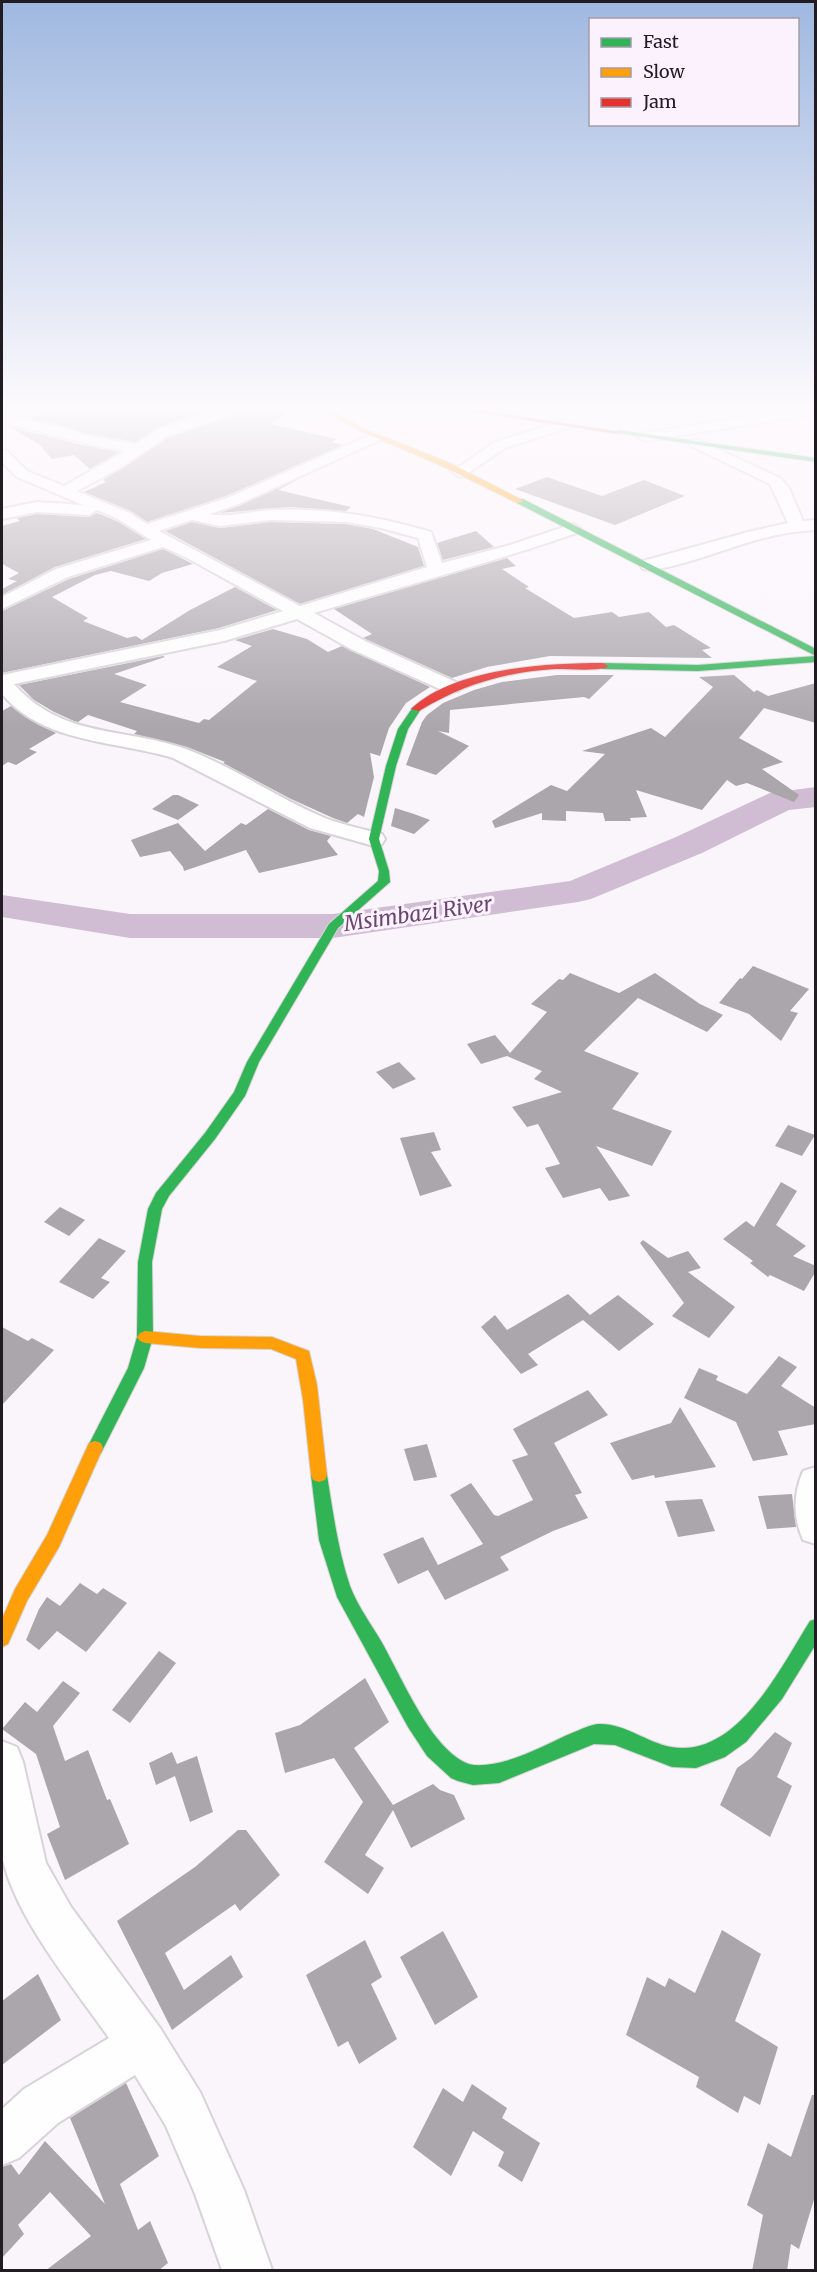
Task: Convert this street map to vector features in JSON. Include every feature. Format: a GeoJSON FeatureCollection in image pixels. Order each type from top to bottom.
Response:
{"type":"FeatureCollection","features":[{"type":"Feature","properties":{"kind":"street"},"geometry":{"type":"LineString","coordinates":[[126,517],[164,541],[195,555],[358,645],[451,687]]}},
{"type":"Feature","properties":{"kind":"street"},"geometry":{"type":"LineString","coordinates":[[147,529],[186,517]]}},
{"type":"Feature","properties":{"kind":"street"},"geometry":{"type":"LineString","coordinates":[[202,517],[220,521],[260,517]]}},
{"type":"Feature","properties":{"kind":"street"},"geometry":{"type":"LineString","coordinates":[[346,517],[383,523],[425,535],[436,570]]}},
{"type":"Feature","properties":{"kind":"street"},"geometry":{"type":"LineString","coordinates":[[549,517],[649,565],[816,653]]}},
{"type":"Feature","properties":{"kind":"street"},"geometry":{"type":"LineString","coordinates":[[794,517],[797,525]]}},
{"type":"Feature","properties":{"kind":"street"},"geometry":{"type":"LineString","coordinates":[[649,565],[683,558],[797,525],[816,525]]}},
{"type":"Feature","properties":{"kind":"street"},"geometry":{"type":"LineString","coordinates":[[374,839],[318,824],[180,754],[158,747],[100,738],[41,718],[20,703],[2,682],[205,639],[436,570],[516,549],[573,529]]}},
{"type":"Feature","properties":{"kind":"street"},"geometry":{"type":"LineString","coordinates":[[2,604],[62,573],[164,541]]}},
{"type":"Feature","properties":{"kind":"street"},"geometry":{"type":"LineString","coordinates":[[2,1638],[21,1595],[52,1541],[105,1425],[136,1368],[145,1337],[145,1262],[155,1209],[163,1192],[210,1136],[240,1093],[253,1062],[333,926],[384,882],[384,871],[374,839],[391,766],[403,729],[416,709],[451,687],[497,674],[550,666],[698,668],[816,658]]}},
{"type":"Feature","properties":{"kind":"street"},"geometry":{"type":"LineString","coordinates":[[145,1337],[200,1342],[272,1343],[303,1354],[310,1380],[313,1436],[328,1540],[343,1591],[415,1720],[434,1749],[458,1771],[473,1775],[499,1773],[606,1731],[669,1757],[688,1759],[705,1756],[729,1745],[747,1727],[816,1627]]}},
{"type":"Feature","properties":{"kind":"street"},"geometry":{"type":"LineString","coordinates":[[816,1482],[812,1511],[816,1528]]}},
{"type":"Feature","properties":{"kind":"street"},"geometry":{"type":"LineString","coordinates":[[2,1762],[26,1870],[55,1923],[143,2045],[183,2109],[219,2190],[247,2271]]}},
{"type":"Feature","properties":{"kind":"street"},"geometry":{"type":"LineString","coordinates":[[2,2141],[41,2106],[102,2067],[143,2045]]}},
{"type":"Feature","properties":{"kind":"building"},"geometry":{"type":"Polygon","coordinates":[[[107,517],[146,539],[55,567],[2,595],[2,589],[17,581],[8,579],[19,573],[2,564],[2,526],[20,521],[17,518],[107,517]]]}},
{"type":"Feature","properties":{"kind":"building"},"geometry":{"type":"Polygon","coordinates":[[[140,517],[162,517],[147,522],[140,517]]]}},
{"type":"Feature","properties":{"kind":"building"},"geometry":{"type":"Polygon","coordinates":[[[593,517],[634,517],[615,525],[593,517]]]}},
{"type":"Feature","properties":{"kind":"building"},"geometry":{"type":"Polygon","coordinates":[[[192,522],[220,528],[270,522],[346,524],[373,529],[418,547],[424,566],[300,604],[165,531],[192,522]]]}},
{"type":"Feature","properties":{"kind":"building"},"geometry":{"type":"Polygon","coordinates":[[[476,531],[494,547],[443,560],[437,543],[476,531]]]}},
{"type":"Feature","properties":{"kind":"building"},"geometry":{"type":"Polygon","coordinates":[[[163,549],[193,564],[162,573],[149,581],[111,571],[95,575],[52,597],[88,618],[83,621],[127,638],[136,636],[142,640],[190,610],[235,587],[277,610],[219,628],[2,673],[2,611],[69,579],[163,549]]]}},
{"type":"Feature","properties":{"kind":"building"},"geometry":{"type":"Polygon","coordinates":[[[507,558],[516,566],[502,569],[529,587],[525,588],[574,618],[612,612],[619,617],[649,612],[666,627],[674,625],[711,648],[702,650],[712,658],[550,656],[487,667],[452,678],[363,638],[372,634],[334,609],[507,558]]]}},
{"type":"Feature","properties":{"kind":"building"},"geometry":{"type":"Polygon","coordinates":[[[273,629],[307,639],[328,652],[342,646],[430,687],[406,703],[389,728],[380,756],[370,753],[374,777],[364,817],[358,814],[347,823],[291,799],[223,763],[225,762],[187,747],[134,734],[137,731],[88,715],[78,722],[74,721],[34,700],[19,685],[163,656],[165,657],[114,674],[147,685],[120,702],[199,723],[204,719],[209,720],[257,681],[217,667],[252,646],[235,640],[273,629]]]}},
{"type":"Feature","properties":{"kind":"building"},"geometry":{"type":"Polygon","coordinates":[[[557,675],[614,675],[589,699],[584,697],[450,710],[449,733],[438,731],[469,746],[436,775],[406,765],[422,722],[427,715],[443,703],[474,690],[502,682],[557,675]]]}},
{"type":"Feature","properties":{"kind":"building"},"geometry":{"type":"Polygon","coordinates":[[[734,675],[754,692],[757,690],[768,696],[816,683],[816,723],[764,708],[739,738],[783,762],[762,769],[799,795],[794,802],[747,783],[736,786],[727,780],[702,810],[636,790],[647,817],[630,818],[631,821],[605,821],[603,813],[566,811],[566,821],[542,820],[542,813],[495,828],[492,821],[551,785],[567,791],[605,754],[582,751],[651,728],[665,737],[713,687],[699,677],[734,675]]]}},
{"type":"Feature","properties":{"kind":"building"},"geometry":{"type":"Polygon","coordinates":[[[11,706],[37,724],[56,733],[29,749],[37,752],[16,765],[8,762],[2,766],[2,711],[11,706]]]}},
{"type":"Feature","properties":{"kind":"building"},"geometry":{"type":"Polygon","coordinates":[[[173,795],[199,805],[178,820],[152,809],[173,795]]]}},
{"type":"Feature","properties":{"kind":"building"},"geometry":{"type":"Polygon","coordinates":[[[395,808],[430,820],[414,834],[391,826],[395,808]]]}},
{"type":"Feature","properties":{"kind":"building"},"geometry":{"type":"Polygon","coordinates":[[[268,809],[309,830],[331,836],[327,841],[338,855],[259,873],[246,850],[184,871],[170,851],[140,857],[131,840],[178,823],[205,851],[241,823],[246,825],[268,809]]]}},
{"type":"Feature","properties":{"kind":"building"},"geometry":{"type":"Polygon","coordinates":[[[753,966],[809,989],[790,1011],[798,1013],[781,1041],[749,1014],[719,1003],[753,966]]]}},
{"type":"Feature","properties":{"kind":"building"},"geometry":{"type":"Polygon","coordinates":[[[570,973],[619,993],[655,973],[700,1004],[723,1015],[707,1032],[638,998],[584,1051],[639,1073],[612,1109],[672,1131],[652,1166],[596,1146],[630,1196],[609,1201],[600,1188],[563,1198],[545,1168],[560,1164],[538,1124],[527,1127],[512,1107],[562,1092],[534,1079],[542,1071],[507,1056],[481,1064],[467,1044],[495,1035],[510,1053],[547,1012],[531,1004],[559,979],[563,980],[570,973]]]}},
{"type":"Feature","properties":{"kind":"building"},"geometry":{"type":"Polygon","coordinates":[[[399,1062],[416,1079],[393,1089],[376,1072],[399,1062]]]}},
{"type":"Feature","properties":{"kind":"building"},"geometry":{"type":"Polygon","coordinates":[[[788,1125],[815,1135],[802,1156],[775,1146],[788,1125]]]}},
{"type":"Feature","properties":{"kind":"building"},"geometry":{"type":"Polygon","coordinates":[[[434,1132],[441,1150],[431,1152],[452,1186],[420,1196],[400,1138],[434,1132]]]}},
{"type":"Feature","properties":{"kind":"building"},"geometry":{"type":"Polygon","coordinates":[[[781,1182],[797,1191],[776,1225],[806,1246],[793,1256],[816,1266],[816,1271],[804,1291],[770,1275],[768,1277],[750,1263],[753,1261],[723,1239],[746,1221],[754,1227],[781,1182]]]}},
{"type":"Feature","properties":{"kind":"building"},"geometry":{"type":"Polygon","coordinates":[[[60,1207],[85,1220],[69,1236],[44,1222],[60,1207]]]}},
{"type":"Feature","properties":{"kind":"building"},"geometry":{"type":"Polygon","coordinates":[[[99,1238],[126,1251],[101,1278],[110,1282],[93,1299],[59,1282],[99,1238]]]}},
{"type":"Feature","properties":{"kind":"building"},"geometry":{"type":"Polygon","coordinates":[[[643,1240],[668,1258],[688,1251],[701,1268],[688,1272],[735,1307],[709,1338],[672,1316],[684,1303],[640,1243],[643,1240]]]}},
{"type":"Feature","properties":{"kind":"building"},"geometry":{"type":"Polygon","coordinates":[[[568,1294],[590,1315],[618,1295],[654,1324],[619,1351],[583,1320],[528,1354],[538,1365],[521,1374],[481,1327],[495,1315],[507,1330],[568,1294]]]}},
{"type":"Feature","properties":{"kind":"building"},"geometry":{"type":"Polygon","coordinates":[[[2,1327],[28,1341],[32,1338],[54,1350],[2,1405],[2,1327]]]}},
{"type":"Feature","properties":{"kind":"building"},"geometry":{"type":"Polygon","coordinates":[[[779,1356],[797,1367],[781,1386],[816,1408],[816,1424],[778,1431],[788,1455],[753,1461],[736,1422],[684,1398],[699,1368],[718,1376],[716,1380],[747,1394],[779,1356]]]}},
{"type":"Feature","properties":{"kind":"building"},"geometry":{"type":"Polygon","coordinates":[[[588,1390],[608,1415],[554,1443],[582,1493],[575,1495],[588,1518],[553,1531],[500,1557],[509,1570],[445,1600],[428,1570],[398,1584],[383,1554],[423,1537],[438,1565],[483,1544],[450,1495],[471,1483],[494,1515],[498,1516],[533,1500],[512,1460],[528,1455],[513,1429],[588,1390]]]}},
{"type":"Feature","properties":{"kind":"building"},"geometry":{"type":"Polygon","coordinates":[[[680,1407],[716,1467],[632,1480],[610,1443],[671,1423],[680,1407]]]}},
{"type":"Feature","properties":{"kind":"building"},"geometry":{"type":"Polygon","coordinates":[[[427,1444],[437,1477],[414,1481],[404,1449],[427,1444]]]}},
{"type":"Feature","properties":{"kind":"building"},"geometry":{"type":"Polygon","coordinates":[[[792,1494],[796,1527],[767,1529],[758,1496],[792,1494]]]}},
{"type":"Feature","properties":{"kind":"building"},"geometry":{"type":"Polygon","coordinates":[[[702,1499],[715,1531],[678,1537],[665,1501],[702,1499]]]}},
{"type":"Feature","properties":{"kind":"building"},"geometry":{"type":"Polygon","coordinates":[[[80,1583],[97,1594],[103,1588],[127,1603],[86,1652],[57,1631],[39,1650],[26,1640],[39,1609],[47,1597],[60,1606],[80,1583]]]}},
{"type":"Feature","properties":{"kind":"building"},"geometry":{"type":"Polygon","coordinates":[[[159,1651],[176,1663],[130,1723],[112,1710],[159,1651]]]}},
{"type":"Feature","properties":{"kind":"building"},"geometry":{"type":"Polygon","coordinates":[[[365,1678],[389,1722],[354,1748],[393,1805],[433,1784],[440,1790],[454,1795],[465,1819],[411,1848],[393,1810],[365,1855],[384,1868],[368,1894],[324,1862],[363,1802],[334,1758],[285,1773],[275,1733],[300,1725],[365,1678]]]}},
{"type":"Feature","properties":{"kind":"building"},"geometry":{"type":"Polygon","coordinates":[[[63,1681],[80,1693],[53,1726],[65,1761],[88,1750],[107,1800],[110,1799],[129,1844],[65,1880],[47,1834],[60,1827],[36,1754],[2,1729],[25,1702],[37,1712],[63,1681]]]}},
{"type":"Feature","properties":{"kind":"building"},"geometry":{"type":"Polygon","coordinates":[[[775,1732],[792,1743],[777,1777],[792,1786],[770,1837],[720,1805],[737,1768],[751,1758],[775,1732]]]}},
{"type":"Feature","properties":{"kind":"building"},"geometry":{"type":"Polygon","coordinates":[[[172,1752],[177,1764],[197,1756],[213,1812],[190,1822],[175,1776],[156,1785],[149,1763],[172,1752]]]}},
{"type":"Feature","properties":{"kind":"building"},"geometry":{"type":"Polygon","coordinates":[[[238,1830],[246,1830],[280,1875],[240,1911],[235,1904],[165,1953],[184,1990],[231,1955],[243,1977],[172,2030],[117,1921],[195,1867],[238,1830]]]}},
{"type":"Feature","properties":{"kind":"building"},"geometry":{"type":"Polygon","coordinates":[[[722,1930],[761,1954],[735,2021],[778,2047],[760,2105],[744,2096],[738,2113],[696,2087],[699,2077],[626,2035],[647,1977],[665,1987],[669,1978],[695,1993],[722,1930]]]}},
{"type":"Feature","properties":{"kind":"building"},"geometry":{"type":"Polygon","coordinates":[[[443,1931],[478,1997],[435,2025],[400,1957],[443,1931]]]}},
{"type":"Feature","properties":{"kind":"building"},"geometry":{"type":"Polygon","coordinates":[[[365,1940],[382,1977],[371,1984],[397,2039],[359,2064],[348,2041],[338,2047],[306,1975],[365,1940]]]}},
{"type":"Feature","properties":{"kind":"building"},"geometry":{"type":"Polygon","coordinates":[[[38,1974],[61,2020],[2,2065],[2,2001],[38,1974]]]}},
{"type":"Feature","properties":{"kind":"building"},"geometry":{"type":"Polygon","coordinates":[[[126,2083],[159,2156],[120,2184],[138,2230],[150,2221],[168,2263],[158,2271],[45,2271],[91,2236],[50,2192],[18,2225],[24,2234],[2,2258],[2,2167],[11,2164],[19,2175],[45,2141],[105,2204],[70,2118],[126,2083]]]}},
{"type":"Feature","properties":{"kind":"building"},"geometry":{"type":"Polygon","coordinates":[[[472,2084],[507,2108],[502,2118],[540,2143],[522,2182],[498,2166],[504,2152],[473,2131],[451,2176],[413,2147],[443,2088],[463,2102],[472,2084]]]}},
{"type":"Feature","properties":{"kind":"building"},"geometry":{"type":"Polygon","coordinates":[[[812,2095],[816,2095],[816,2193],[799,2249],[791,2244],[787,2271],[752,2271],[763,2215],[747,2205],[768,2143],[791,2157],[812,2095]]]}},
{"type":"Feature","properties":{"kind":"waterway","name":"Msimbazi River"},"geometry":{"type":"LineString","coordinates":[[2,906],[130,926],[333,926],[578,891],[689,845],[782,800],[816,797]]}},
{"type":"Feature","properties":{"kind":"traffic: fast"},"geometry":{"type":"LineString","coordinates":[[551,517],[816,653]]}},
{"type":"Feature","properties":{"kind":"traffic: fast"},"geometry":{"type":"LineString","coordinates":[[603,666],[698,668],[816,659]]}},
{"type":"Feature","properties":{"kind":"traffic: fast"},"geometry":{"type":"LineString","coordinates":[[95,1448],[136,1368],[145,1337],[145,1262],[155,1209],[163,1193],[210,1136],[240,1093],[253,1062],[333,926],[384,882],[384,871],[374,839],[391,766],[403,729],[416,709]]}},
{"type":"Feature","properties":{"kind":"traffic: fast"},"geometry":{"type":"LineString","coordinates":[[319,1475],[328,1540],[343,1591],[415,1720],[434,1749],[458,1771],[473,1775],[499,1773],[594,1734],[615,1735],[672,1757],[696,1758],[719,1750],[739,1735],[758,1715],[775,1693],[816,1627]]}},
{"type":"Feature","properties":{"kind":"traffic: slow"},"geometry":{"type":"LineString","coordinates":[[145,1337],[200,1342],[272,1343],[303,1355],[307,1370],[319,1475]]}},
{"type":"Feature","properties":{"kind":"traffic: slow"},"geometry":{"type":"LineString","coordinates":[[2,1638],[21,1595],[53,1541],[95,1448]]}},
{"type":"Feature","properties":{"kind":"traffic: jam"},"geometry":{"type":"LineString","coordinates":[[416,709],[459,686],[505,672],[554,667],[603,666]]}}]}
